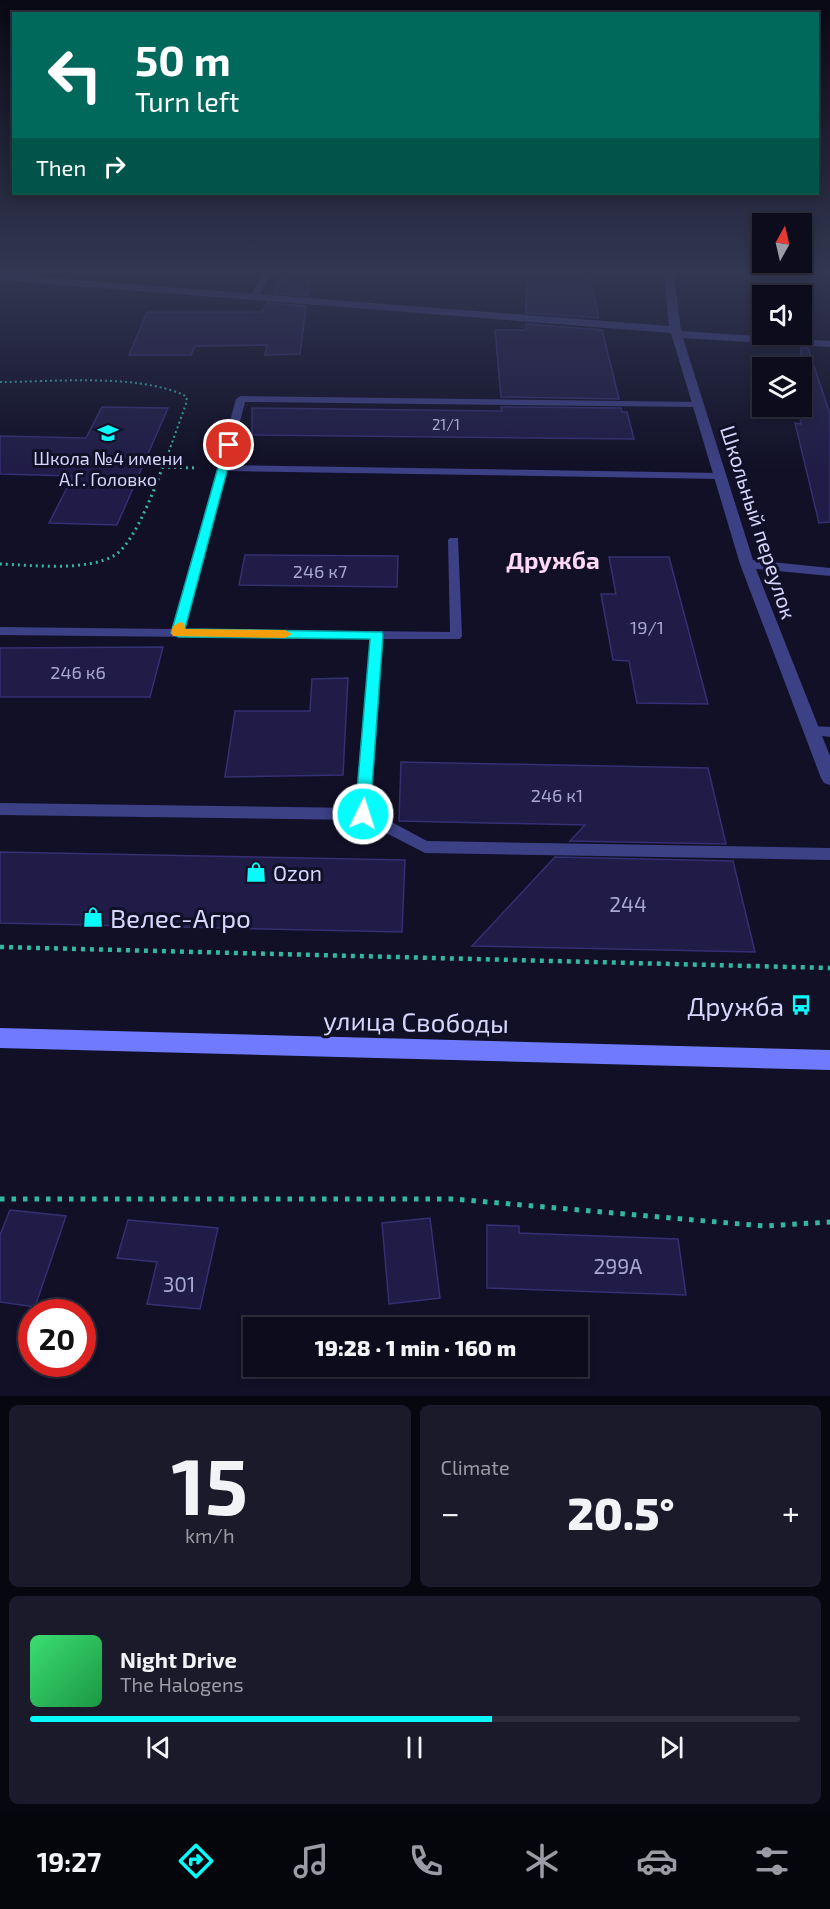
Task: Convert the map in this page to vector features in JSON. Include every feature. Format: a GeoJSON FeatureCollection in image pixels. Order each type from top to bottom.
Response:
{"type":"FeatureCollection","features":[{"type":"Feature","properties":{"kind":"main road","name":"улица Свободы"},"geometry":{"type":"LineString","coordinates":[[0,1038],[830,1060]]}},
{"type":"Feature","properties":{"kind":"street","name":"Школьный переулок"},"geometry":{"type":"LineString","coordinates":[[678,339],[747,564],[830,778]]}},
{"type":"Feature","properties":{"kind":"street"},"geometry":{"type":"LineString","coordinates":[[768,339],[830,344]]}},
{"type":"Feature","properties":{"kind":"street"},"geometry":{"type":"LineString","coordinates":[[747,564],[830,572]]}},
{"type":"Feature","properties":{"kind":"lane"},"geometry":{"type":"LineString","coordinates":[[178,633],[241,399],[698,404]]}},
{"type":"Feature","properties":{"kind":"lane"},"geometry":{"type":"LineString","coordinates":[[223,468],[720,476]]}},
{"type":"Feature","properties":{"kind":"lane"},"geometry":{"type":"LineString","coordinates":[[0,631],[456,636],[454,540]]}},
{"type":"Feature","properties":{"kind":"lane"},"geometry":{"type":"LineString","coordinates":[[363,814],[377,635]]}},
{"type":"Feature","properties":{"kind":"lane"},"geometry":{"type":"LineString","coordinates":[[812,731],[830,732]]}},
{"type":"Feature","properties":{"kind":"lane"},"geometry":{"type":"LineString","coordinates":[[0,809],[363,814],[425,847],[830,854]]}},
{"type":"Feature","properties":{"kind":"path"},"geometry":{"type":"LineString","coordinates":[[0,382],[132,384],[178,390],[186,396],[187,401],[134,535],[117,554],[72,566],[0,564]]}},
{"type":"Feature","properties":{"kind":"path"},"geometry":{"type":"LineString","coordinates":[[162,468],[223,468]]}},
{"type":"Feature","properties":{"kind":"path"},"geometry":{"type":"LineString","coordinates":[[0,947],[830,968]]}},
{"type":"Feature","properties":{"kind":"path"},"geometry":{"type":"LineString","coordinates":[[0,1199],[453,1199],[764,1226],[830,1222]]}},
{"type":"Feature","properties":{"kind":"building"},"geometry":{"type":"Polygon","coordinates":[[[136,339],[302,339],[300,354],[265,355],[267,345],[195,346],[191,355],[129,355],[136,339]]]}},
{"type":"Feature","properties":{"kind":"building"},"geometry":{"type":"Polygon","coordinates":[[[496,339],[604,339],[619,399],[501,397],[496,339]]]}},
{"type":"Feature","properties":{"kind":"building"},"geometry":{"type":"Polygon","coordinates":[[[801,347],[808,348],[811,357],[801,357],[801,347]]]}},
{"type":"Feature","properties":{"kind":"building"},"geometry":{"type":"Polygon","coordinates":[[[812,360],[830,414],[830,522],[819,523],[795,423],[801,424],[801,417],[812,417],[812,360]]]}},
{"type":"Feature","properties":{"kind":"building"},"geometry":{"type":"Polygon","coordinates":[[[102,407],[168,408],[117,525],[49,523],[73,476],[0,474],[0,436],[86,438],[102,407]]]}},
{"type":"Feature","properties":{"kind":"building"},"geometry":{"type":"Polygon","coordinates":[[[501,407],[621,408],[622,412],[627,412],[634,439],[252,435],[252,408],[502,411],[501,407]]]}},
{"type":"Feature","properties":{"kind":"building"},"geometry":{"type":"Polygon","coordinates":[[[245,555],[398,556],[397,587],[239,585],[245,555]]]}},
{"type":"Feature","properties":{"kind":"building"},"geometry":{"type":"Polygon","coordinates":[[[609,557],[669,557],[708,704],[637,703],[629,661],[613,660],[601,594],[616,594],[609,557]]]}},
{"type":"Feature","properties":{"kind":"building"},"geometry":{"type":"Polygon","coordinates":[[[163,647],[150,697],[0,697],[0,648],[163,647]]]}},
{"type":"Feature","properties":{"kind":"building"},"geometry":{"type":"Polygon","coordinates":[[[348,678],[343,775],[225,777],[235,711],[310,711],[312,679],[348,678]]]}},
{"type":"Feature","properties":{"kind":"building"},"geometry":{"type":"Polygon","coordinates":[[[401,762],[708,768],[726,844],[570,841],[585,825],[399,821],[401,762]]]}},
{"type":"Feature","properties":{"kind":"building"},"geometry":{"type":"Polygon","coordinates":[[[0,852],[405,860],[402,932],[0,923],[0,852]]]}},
{"type":"Feature","properties":{"kind":"building"},"geometry":{"type":"Polygon","coordinates":[[[555,857],[733,861],[755,952],[472,946],[555,857]]]}},
{"type":"Feature","properties":{"kind":"building"},"geometry":{"type":"Polygon","coordinates":[[[10,1210],[66,1216],[38,1299],[18,1299],[18,1305],[0,1302],[0,1235],[10,1210]]]}},
{"type":"Feature","properties":{"kind":"building"},"geometry":{"type":"Polygon","coordinates":[[[430,1218],[440,1298],[389,1304],[382,1223],[430,1218]]]}},
{"type":"Feature","properties":{"kind":"building"},"geometry":{"type":"Polygon","coordinates":[[[128,1220],[218,1228],[200,1309],[147,1304],[157,1262],[117,1258],[128,1220]]]}},
{"type":"Feature","properties":{"kind":"building"},"geometry":{"type":"Polygon","coordinates":[[[487,1225],[519,1226],[519,1233],[678,1239],[686,1295],[487,1288],[487,1225]]]}},
{"type":"Feature","properties":{"kind":"slow traffic"},"geometry":{"type":"LineString","coordinates":[[180,626],[178,633],[285,634]]}},
{"type":"Feature","properties":{"kind":"place","name":"Школа №4 имени А.Г. Головко"},"geometry":{"type":"Point","coordinates":[108,433]}},
{"type":"Feature","properties":{"kind":"place","name":"Ozon"},"geometry":{"type":"Point","coordinates":[256,872]}},
{"type":"Feature","properties":{"kind":"place","name":"Велес-Агро"},"geometry":{"type":"Point","coordinates":[93,917]}},
{"type":"Feature","properties":{"kind":"place","name":"Дружба"},"geometry":{"type":"Point","coordinates":[801,1005]}},
{"type":"Feature","properties":{"kind":"district","name":"Дружба"},"geometry":{"type":"Point","coordinates":[553,559]}},
{"type":"Feature","properties":{"kind":"route"},"geometry":{"type":"LineString","coordinates":[[229,445],[178,633],[377,635],[363,814]]}}]}
